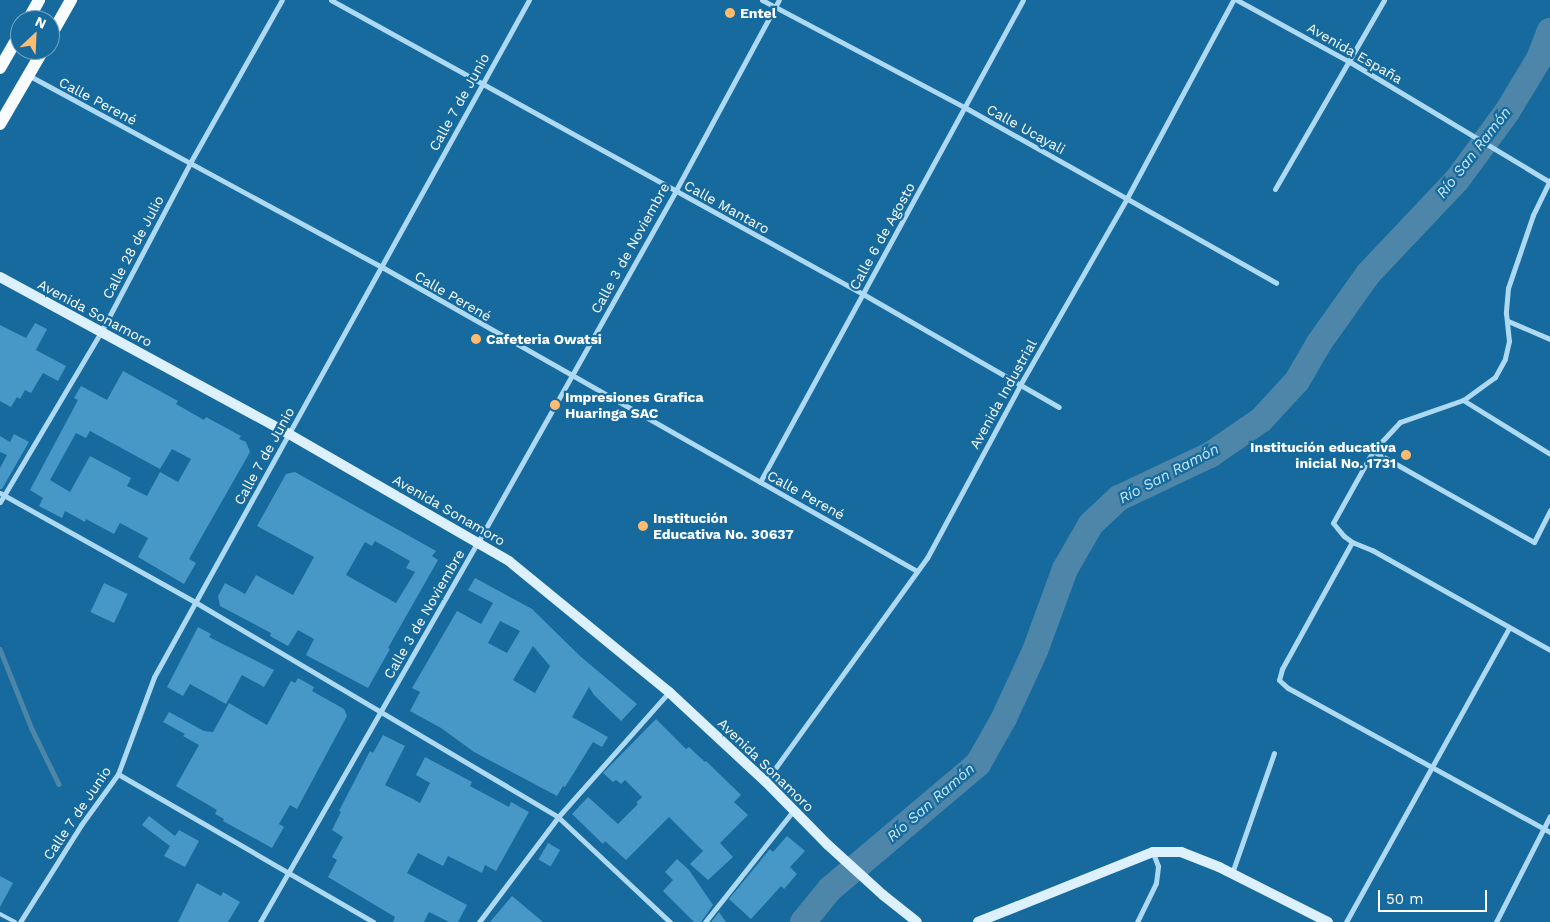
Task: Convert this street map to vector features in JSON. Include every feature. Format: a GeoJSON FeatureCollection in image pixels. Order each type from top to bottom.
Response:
{"type":"FeatureCollection","features":[{"type":"Feature","properties":{"kind":"main road"},"geometry":{"type":"LineString","coordinates":[[60,19],[71,0]]}},
{"type":"Feature","properties":{"kind":"main road"},"geometry":{"type":"LineString","coordinates":[[0,68],[10,51]]}},
{"type":"Feature","properties":{"kind":"main road"},"geometry":{"type":"LineString","coordinates":[[0,124],[36,60]]}},
{"type":"Feature","properties":{"kind":"main road","name":"Avenida Sonamoro"},"geometry":{"type":"LineString","coordinates":[[0,277],[289,434],[509,561],[669,692],[766,782],[792,811],[883,896],[917,922]]}},
{"type":"Feature","properties":{"kind":"main road"},"geometry":{"type":"LineString","coordinates":[[978,922],[1153,852],[1181,852],[1232,873],[1328,922]]}},
{"type":"Feature","properties":{"kind":"street","name":"Calle 28 de Julio"},"geometry":{"type":"LineString","coordinates":[[0,502],[2,494],[101,332],[190,163],[282,0]]}},
{"type":"Feature","properties":{"kind":"street","name":"Calle Mantaro"},"geometry":{"type":"LineString","coordinates":[[331,0],[675,192],[863,294],[1059,407]]}},
{"type":"Feature","properties":{"kind":"street","name":"Calle 7 de Junio"},"geometry":{"type":"LineString","coordinates":[[20,922],[81,825],[118,774],[154,677],[529,0]]}},
{"type":"Feature","properties":{"kind":"street","name":"Calle Ucayali"},"geometry":{"type":"LineString","coordinates":[[762,0],[966,108],[1276,283]]}},
{"type":"Feature","properties":{"kind":"street","name":"Calle 3 de Noviembre"},"geometry":{"type":"LineString","coordinates":[[260,922],[572,376],[779,0]]}},
{"type":"Feature","properties":{"kind":"street","name":"Calle 6 de Agosto"},"geometry":{"type":"LineString","coordinates":[[760,482],[966,108],[1023,0]]}},
{"type":"Feature","properties":{"kind":"street","name":"Avenida España"},"geometry":{"type":"LineString","coordinates":[[1235,0],[1350,62],[1550,181]]}},
{"type":"Feature","properties":{"kind":"street","name":"Avenida Industrial"},"geometry":{"type":"LineString","coordinates":[[766,782],[927,558],[1020,385],[1127,198],[1235,0]]}},
{"type":"Feature","properties":{"kind":"street"},"geometry":{"type":"LineString","coordinates":[[1275,189],[1350,62],[1384,0]]}},
{"type":"Feature","properties":{"kind":"street","name":"Calle Perené"},"geometry":{"type":"LineString","coordinates":[[28,75],[382,267],[917,571]]}},
{"type":"Feature","properties":{"kind":"street"},"geometry":{"type":"LineString","coordinates":[[1550,181],[1533,215],[1510,279],[1506,313],[1509,341],[1505,360],[1495,378],[1463,400],[1400,422],[1374,451],[1333,523],[1352,542],[1372,550],[1550,650]]}},
{"type":"Feature","properties":{"kind":"street"},"geometry":{"type":"LineString","coordinates":[[1508,321],[1550,339]]}},
{"type":"Feature","properties":{"kind":"street"},"geometry":{"type":"LineString","coordinates":[[1463,400],[1550,454]]}},
{"type":"Feature","properties":{"kind":"street"},"geometry":{"type":"LineString","coordinates":[[1374,451],[1534,542],[1550,510]]}},
{"type":"Feature","properties":{"kind":"street"},"geometry":{"type":"LineString","coordinates":[[2,494],[195,602],[558,818],[670,922]]}},
{"type":"Feature","properties":{"kind":"street"},"geometry":{"type":"LineString","coordinates":[[1352,542],[1282,669],[1280,680],[1288,688],[1550,832]]}},
{"type":"Feature","properties":{"kind":"street"},"geometry":{"type":"LineString","coordinates":[[1346,922],[1509,628]]}},
{"type":"Feature","properties":{"kind":"street"},"geometry":{"type":"LineString","coordinates":[[479,922],[558,818],[669,692]]}},
{"type":"Feature","properties":{"kind":"street"},"geometry":{"type":"LineString","coordinates":[[1232,873],[1274,753]]}},
{"type":"Feature","properties":{"kind":"street"},"geometry":{"type":"LineString","coordinates":[[118,774],[373,922]]}},
{"type":"Feature","properties":{"kind":"street"},"geometry":{"type":"LineString","coordinates":[[705,922],[792,811]]}},
{"type":"Feature","properties":{"kind":"street"},"geometry":{"type":"LineString","coordinates":[[1496,922],[1550,816]]}},
{"type":"Feature","properties":{"kind":"street"},"geometry":{"type":"LineString","coordinates":[[1137,922],[1156,883],[1158,866],[1153,852]]}},
{"type":"Feature","properties":{"kind":"lane"},"geometry":{"type":"LineString","coordinates":[[0,914],[14,922]]}},
{"type":"Feature","properties":{"kind":"building"},"geometry":{"type":"Polygon","coordinates":[[[35,323],[47,329],[36,350],[66,366],[58,381],[43,373],[31,393],[25,390],[20,399],[17,397],[11,407],[0,401],[0,325],[26,338],[35,323]]]}},
{"type":"Feature","properties":{"kind":"building"},"geometry":{"type":"Polygon","coordinates":[[[123,371],[178,401],[176,404],[204,420],[206,417],[241,436],[239,439],[246,442],[250,452],[189,559],[196,563],[184,584],[138,557],[148,538],[120,523],[114,534],[86,519],[85,522],[65,511],[62,518],[39,506],[43,498],[30,490],[78,400],[74,398],[81,386],[107,400],[123,371]],[[90,431],[86,438],[76,433],[50,480],[70,492],[90,456],[131,478],[127,486],[147,496],[160,472],[178,482],[191,459],[172,449],[160,469],[90,431]]]}},
{"type":"Feature","properties":{"kind":"building"},"geometry":{"type":"Polygon","coordinates":[[[14,434],[29,442],[2,489],[0,489],[0,468],[7,455],[0,452],[0,436],[10,442],[14,434]]]}},
{"type":"Feature","properties":{"kind":"building"},"geometry":{"type":"Polygon","coordinates":[[[295,472],[436,551],[432,556],[438,560],[388,648],[390,649],[368,688],[306,655],[314,639],[298,630],[288,646],[270,636],[271,633],[220,606],[218,596],[225,583],[245,594],[256,575],[293,595],[314,557],[257,526],[286,474],[295,472]],[[375,541],[372,546],[365,542],[346,575],[396,603],[415,572],[406,568],[410,561],[375,541]]]}},
{"type":"Feature","properties":{"kind":"building"},"geometry":{"type":"Polygon","coordinates":[[[475,578],[532,609],[580,656],[637,704],[621,721],[594,695],[589,687],[572,717],[608,737],[602,747],[593,742],[565,787],[563,786],[557,796],[474,752],[441,728],[410,711],[420,692],[412,688],[457,611],[481,624],[493,603],[468,590],[475,578]],[[500,621],[488,643],[507,653],[520,631],[500,621]],[[533,646],[513,680],[535,693],[550,666],[533,646]]]}},
{"type":"Feature","properties":{"kind":"building"},"geometry":{"type":"Polygon","coordinates":[[[104,583],[128,594],[114,623],[90,612],[104,583]]]}},
{"type":"Feature","properties":{"kind":"building"},"geometry":{"type":"Polygon","coordinates":[[[198,627],[211,634],[209,637],[274,670],[264,687],[242,675],[226,704],[190,684],[183,696],[167,687],[198,627]]]}},
{"type":"Feature","properties":{"kind":"building"},"geometry":{"type":"Polygon","coordinates":[[[298,678],[314,687],[312,691],[344,709],[347,716],[297,809],[290,805],[279,824],[284,827],[272,848],[223,821],[224,819],[215,814],[217,810],[176,786],[199,745],[183,736],[185,734],[163,722],[169,712],[204,731],[213,732],[229,703],[267,725],[291,681],[295,683],[298,678]]]}},
{"type":"Feature","properties":{"kind":"building"},"geometry":{"type":"Polygon","coordinates":[[[656,719],[686,749],[689,747],[706,761],[741,795],[734,802],[748,815],[720,843],[733,857],[708,880],[690,864],[703,851],[669,817],[626,860],[605,841],[603,844],[572,814],[588,797],[618,824],[638,804],[636,803],[642,797],[625,780],[621,784],[616,780],[613,782],[603,773],[656,719]]]}},
{"type":"Feature","properties":{"kind":"building"},"geometry":{"type":"Polygon","coordinates":[[[383,735],[405,746],[385,785],[420,803],[430,783],[416,775],[425,757],[472,782],[470,786],[509,807],[511,802],[529,812],[496,871],[485,865],[482,873],[448,856],[443,866],[418,853],[407,873],[467,905],[458,922],[449,922],[429,912],[424,922],[393,922],[395,917],[328,877],[337,860],[332,857],[343,837],[332,830],[341,812],[339,811],[370,751],[373,753],[383,735]]]}},
{"type":"Feature","properties":{"kind":"building"},"geometry":{"type":"Polygon","coordinates":[[[149,816],[175,836],[179,830],[199,841],[185,867],[164,856],[170,846],[142,825],[149,816]]]}},
{"type":"Feature","properties":{"kind":"building"},"geometry":{"type":"Polygon","coordinates":[[[787,836],[805,851],[790,867],[797,874],[784,889],[781,886],[751,919],[729,899],[770,849],[773,852],[787,836]]]}},
{"type":"Feature","properties":{"kind":"building"},"geometry":{"type":"Polygon","coordinates":[[[548,843],[560,850],[551,866],[538,859],[548,843]]]}},
{"type":"Feature","properties":{"kind":"building"},"geometry":{"type":"Polygon","coordinates":[[[677,859],[689,870],[713,905],[701,922],[694,922],[663,891],[673,880],[665,872],[677,859]]]}},
{"type":"Feature","properties":{"kind":"building"},"geometry":{"type":"Polygon","coordinates":[[[0,876],[13,883],[0,907],[0,876]]]}},
{"type":"Feature","properties":{"kind":"building"},"geometry":{"type":"Polygon","coordinates":[[[197,883],[221,896],[223,892],[240,902],[228,922],[178,922],[197,883]]]}},
{"type":"Feature","properties":{"kind":"building"},"geometry":{"type":"Polygon","coordinates":[[[512,896],[524,906],[543,922],[490,922],[512,896]]]}},
{"type":"Feature","properties":{"kind":"building"},"geometry":{"type":"Polygon","coordinates":[[[719,912],[726,922],[711,922],[719,912]]]}},
{"type":"Feature","properties":{"kind":"waterway","name":"Río San Ramón"},"geometry":{"type":"LineString","coordinates":[[803,922],[830,889],[978,764],[1004,718],[1035,651],[1065,569],[1091,524],[1119,498],[1210,455],[1261,420],[1297,381],[1319,343],[1368,274],[1457,180],[1507,112],[1539,59],[1550,31]]}},
{"type":"Feature","properties":{"kind":"waterway"},"geometry":{"type":"LineString","coordinates":[[0,649],[32,729],[59,784]]}},
{"type":"Feature","properties":{"kind":"place","name":"Entel"},"geometry":{"type":"Point","coordinates":[730,13]}},
{"type":"Feature","properties":{"kind":"place","name":"Cafeteria Owatsi"},"geometry":{"type":"Point","coordinates":[476,339]}},
{"type":"Feature","properties":{"kind":"place","name":"Impresiones Grafica Huaringa SAC"},"geometry":{"type":"Point","coordinates":[555,405]}},
{"type":"Feature","properties":{"kind":"place","name":"Institución educativa inicial No. 1731"},"geometry":{"type":"Point","coordinates":[1406,455]}},
{"type":"Feature","properties":{"kind":"place","name":"Institución Educativa No. 30637"},"geometry":{"type":"Point","coordinates":[643,526]}}]}
